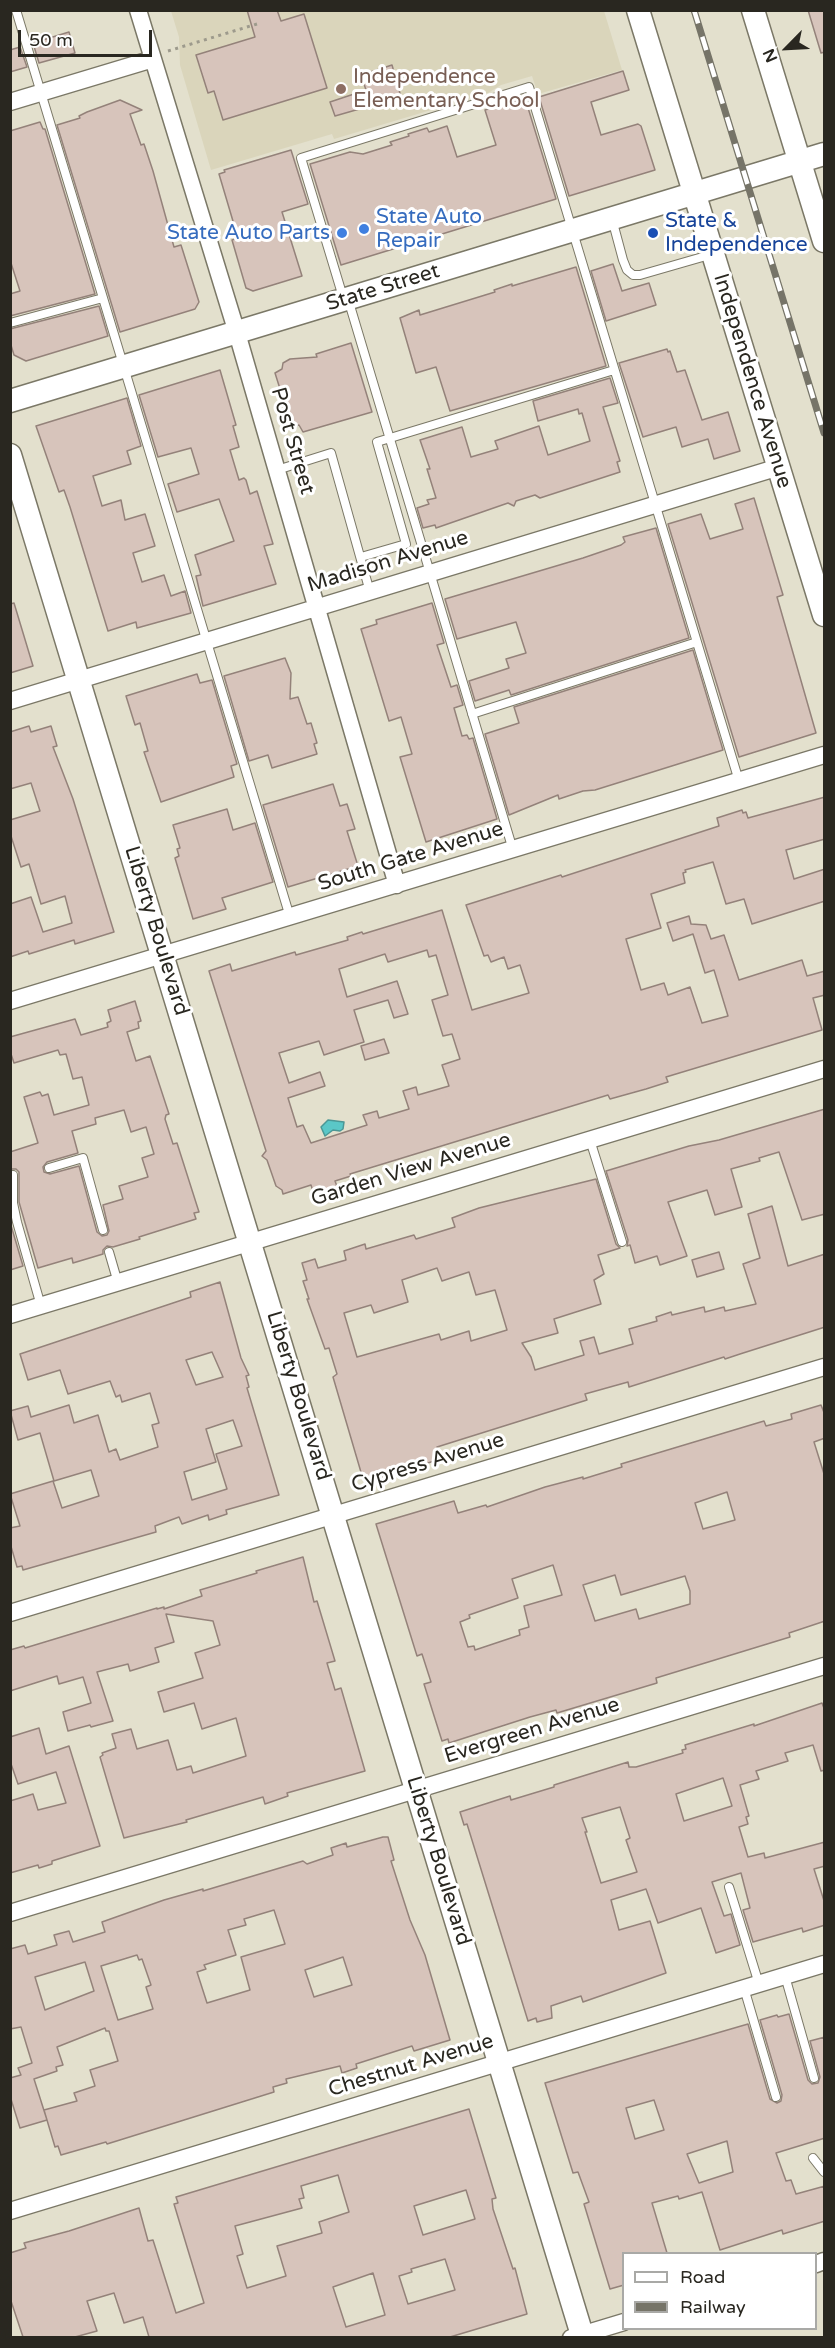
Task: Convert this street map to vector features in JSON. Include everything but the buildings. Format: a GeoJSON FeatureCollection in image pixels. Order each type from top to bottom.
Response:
{"type":"FeatureCollection","features":[{"type":"Feature","properties":{"kind":"street","name":"Post Street"},"geometry":{"type":"LineString","coordinates":[[138,10],[237,333],[397,885]]}},
{"type":"Feature","properties":{"kind":"street","name":"Independence Avenue"},"geometry":{"type":"LineString","coordinates":[[638,10],[825,615]]}},
{"type":"Feature","properties":{"kind":"street"},"geometry":{"type":"LineString","coordinates":[[753,10],[825,241]]}},
{"type":"Feature","properties":{"kind":"street"},"geometry":{"type":"LineString","coordinates":[[10,102],[153,58]]}},
{"type":"Feature","properties":{"kind":"street","name":"State Street"},"geometry":{"type":"LineString","coordinates":[[10,401],[825,154]]}},
{"type":"Feature","properties":{"kind":"street","name":"Liberty Boulevard"},"geometry":{"type":"LineString","coordinates":[[10,455],[251,1242],[579,2336]]}},
{"type":"Feature","properties":{"kind":"street","name":"Madison Avenue"},"geometry":{"type":"LineString","coordinates":[[10,701],[779,466]]}},
{"type":"Feature","properties":{"kind":"street","name":"South Gate Avenue"},"geometry":{"type":"LineString","coordinates":[[10,1001],[825,755]]}},
{"type":"Feature","properties":{"kind":"street","name":"Garden View Avenue"},"geometry":{"type":"LineString","coordinates":[[10,1315],[825,1069]]}},
{"type":"Feature","properties":{"kind":"street","name":"Cypress Avenue"},"geometry":{"type":"LineString","coordinates":[[10,1613],[825,1366]]}},
{"type":"Feature","properties":{"kind":"street","name":"Evergreen Avenue"},"geometry":{"type":"LineString","coordinates":[[10,1913],[825,1666]]}},
{"type":"Feature","properties":{"kind":"street","name":"Chestnut Avenue"},"geometry":{"type":"LineString","coordinates":[[10,2211],[825,1964]]}},
{"type":"Feature","properties":{"kind":"street"},"geometry":{"type":"LineString","coordinates":[[579,2336],[622,2323]]}},
{"type":"Feature","properties":{"kind":"lane"},"geometry":{"type":"LineString","coordinates":[[16,10],[290,917]]}},
{"type":"Feature","properties":{"kind":"lane"},"geometry":{"type":"LineString","coordinates":[[513,850],[389,438],[301,158],[506,94],[529,87],[739,781]]}},
{"type":"Feature","properties":{"kind":"lane"},"geometry":{"type":"LineString","coordinates":[[612,219],[623,260],[627,270],[633,275],[713,254]]}},
{"type":"Feature","properties":{"kind":"lane"},"geometry":{"type":"LineString","coordinates":[[10,323],[103,298]]}},
{"type":"Feature","properties":{"kind":"lane"},"geometry":{"type":"LineString","coordinates":[[361,557],[406,544],[377,442],[614,370]]}},
{"type":"Feature","properties":{"kind":"lane"},"geometry":{"type":"LineString","coordinates":[[277,470],[331,453],[370,592]]}},
{"type":"Feature","properties":{"kind":"lane"},"geometry":{"type":"LineString","coordinates":[[472,714],[697,642]]}},
{"type":"Feature","properties":{"kind":"lane"},"geometry":{"type":"LineString","coordinates":[[590,1140],[622,1242]]}},
{"type":"Feature","properties":{"kind":"lane"},"geometry":{"type":"LineString","coordinates":[[50,1168],[83,1158],[103,1230]]}},
{"type":"Feature","properties":{"kind":"lane"},"geometry":{"type":"LineString","coordinates":[[13,1175],[13,1203],[17,1222],[41,1306]]}},
{"type":"Feature","properties":{"kind":"lane"},"geometry":{"type":"LineString","coordinates":[[110,1252],[118,1283]]}},
{"type":"Feature","properties":{"kind":"lane"},"geometry":{"type":"LineString","coordinates":[[729,1887],[776,2097]]}},
{"type":"Feature","properties":{"kind":"lane"},"geometry":{"type":"LineString","coordinates":[[785,1976],[814,2078]]}},
{"type":"Feature","properties":{"kind":"lane"},"geometry":{"type":"LineString","coordinates":[[813,2158],[825,2172]]}},
{"type":"Feature","properties":{"kind":"path"},"geometry":{"type":"LineString","coordinates":[[153,58],[257,24]]}},
{"type":"Feature","properties":{"kind":"shaded area","name":"Independence Elementary School"},"geometry":{"type":"Polygon","coordinates":[[[171,11],[604,11],[622,70],[538,94],[532,76],[501,85],[488,93],[334,139],[332,134],[211,170],[180,65],[179,37],[171,11]]]}},
{"type":"Feature","properties":{"kind":"water"},"geometry":{"type":"Polygon","coordinates":[[[328,1120],[344,1122],[343,1129],[333,1130],[325,1136],[321,1127],[328,1120]]]}},
{"type":"Feature","properties":{"kind":"railway"},"geometry":{"type":"LineString","coordinates":[[694,10],[824,433]]}},
{"type":"Feature","properties":{"kind":"place","name":"Independence Elementary School"},"geometry":{"type":"Point","coordinates":[341,89]}},
{"type":"Feature","properties":{"kind":"place","name":"State Auto Repair"},"geometry":{"type":"Point","coordinates":[364,229]}},
{"type":"Feature","properties":{"kind":"place","name":"State Auto Parts"},"geometry":{"type":"Point","coordinates":[342,233]}},
{"type":"Feature","properties":{"kind":"place","name":"State & Independence"},"geometry":{"type":"Point","coordinates":[653,233]}}]}
